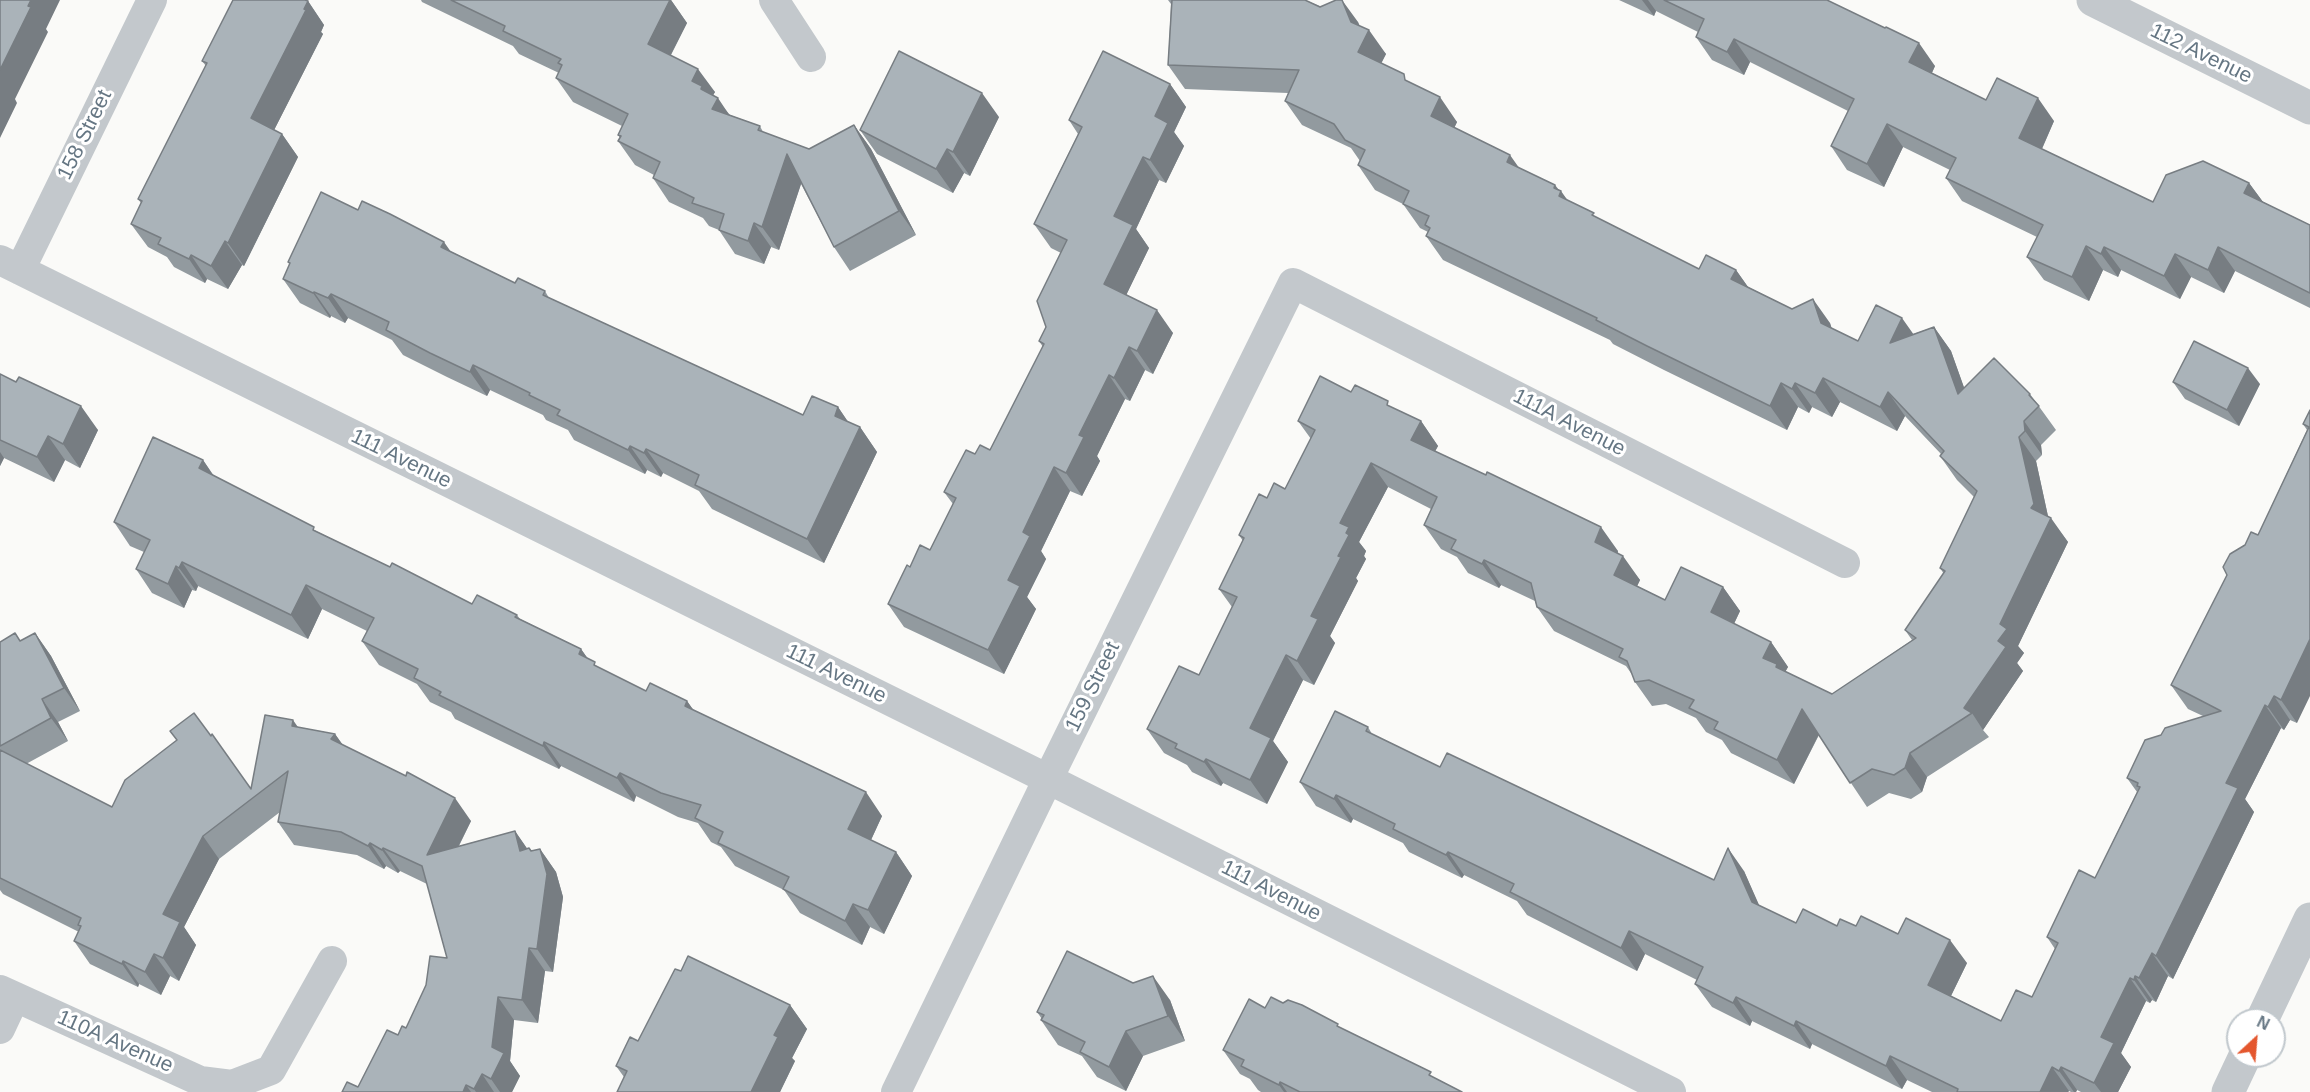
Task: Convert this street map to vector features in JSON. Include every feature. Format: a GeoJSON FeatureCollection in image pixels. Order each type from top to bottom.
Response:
{"type":"FeatureCollection","features":[{"type":"Feature","properties":{"kind":"street","name":"158 Street"},"geometry":{"type":"LineString","coordinates":[[10,265],[152,0]]}},
{"type":"Feature","properties":{"kind":"street"},"geometry":{"type":"LineString","coordinates":[[774,0],[811,57]]}},
{"type":"Feature","properties":{"kind":"street","name":"112 Avenue"},"geometry":{"type":"LineString","coordinates":[[2093,0],[2310,108]]}},
{"type":"Feature","properties":{"kind":"street","name":"111 Avenue"},"geometry":{"type":"LineString","coordinates":[[10,265],[1047,779],[1671,1092]]}},
{"type":"Feature","properties":{"kind":"street","name":"159 Street"},"geometry":{"type":"LineString","coordinates":[[896,1092],[1047,779],[1293,283]]}},
{"type":"Feature","properties":{"kind":"street","name":"111A Avenue"},"geometry":{"type":"LineString","coordinates":[[1293,283],[1845,563]]}},
{"type":"Feature","properties":{"kind":"street"},"geometry":{"type":"LineString","coordinates":[[2268,1008],[2310,919]]}},
{"type":"Feature","properties":{"kind":"street","name":"110A Avenue"},"geometry":{"type":"LineString","coordinates":[[8,994],[200,1081],[232,1085],[271,1070],[332,962]]}},
{"type":"Feature","properties":{"kind":"street"},"geometry":{"type":"LineString","coordinates":[[0,1029],[8,994]]}},
{"type":"Feature","properties":{"kind":"street"},"geometry":{"type":"LineString","coordinates":[[2228,1092],[2239,1068]]}},
{"type":"Feature","properties":{"kind":"building"},"geometry":{"type":"Polygon","coordinates":[[[0,0],[31,0],[28,6],[31,7],[0,70],[0,0]]]}},
{"type":"Feature","properties":{"kind":"building"},"geometry":{"type":"Polygon","coordinates":[[[233,0],[308,1],[304,9],[306,10],[251,118],[282,134],[228,243],[225,241],[211,266],[191,255],[189,259],[158,244],[161,238],[131,224],[142,201],[138,199],[207,63],[202,61],[233,0]]]}},
{"type":"Feature","properties":{"kind":"building"},"geometry":{"type":"Polygon","coordinates":[[[451,0],[670,0],[648,44],[698,69],[692,81],[718,98],[712,109],[760,126],[758,130],[809,149],[854,125],[899,211],[834,247],[787,154],[762,227],[754,223],[748,241],[719,230],[724,214],[692,203],[694,198],[653,178],[660,162],[618,141],[621,136],[618,135],[628,114],[556,78],[562,65],[558,63],[561,59],[503,31],[505,26],[451,0]]]}},
{"type":"Feature","properties":{"kind":"building"},"geometry":{"type":"Polygon","coordinates":[[[1172,0],[1305,0],[1320,7],[1336,0],[1342,0],[1351,22],[1369,30],[1358,52],[1404,74],[1405,80],[1440,97],[1431,116],[1510,155],[1507,162],[1555,185],[1554,188],[1561,191],[1559,196],[1594,213],[1592,215],[1699,269],[1706,255],[1736,270],[1731,279],[1792,309],[1813,299],[1821,323],[1858,341],[1876,305],[1902,318],[1890,343],[1934,327],[1958,394],[1994,358],[2039,406],[2024,421],[2025,431],[2019,437],[2034,504],[2031,508],[2051,518],[2000,624],[2007,629],[1998,641],[2006,647],[1964,708],[1972,713],[1910,753],[1905,768],[1894,775],[1872,769],[1850,783],[1802,709],[1777,760],[1714,729],[1718,722],[1689,708],[1694,700],[1649,680],[1635,682],[1627,661],[1619,657],[1623,649],[1537,607],[1531,583],[1484,560],[1482,564],[1451,549],[1456,540],[1424,525],[1437,497],[1371,463],[1340,523],[1349,527],[1346,533],[1349,535],[1338,556],[1341,557],[1311,616],[1318,619],[1297,661],[1286,655],[1250,728],[1271,738],[1250,780],[1206,759],[1204,762],[1175,748],[1177,744],[1147,729],[1179,666],[1199,675],[1237,597],[1219,589],[1244,538],[1239,535],[1259,494],[1267,498],[1274,483],[1285,489],[1315,430],[1298,421],[1320,376],[1351,392],[1355,385],[1388,401],[1387,405],[1421,421],[1411,440],[1486,475],[1487,472],[1601,527],[1595,542],[1623,556],[1614,575],[1665,600],[1681,567],[1723,587],[1711,612],[1771,642],[1763,658],[1777,664],[1776,667],[1832,694],[1916,638],[1905,630],[1945,571],[1940,568],[1977,491],[1940,456],[1944,451],[1888,392],[1880,407],[1823,378],[1815,393],[1795,383],[1792,389],[1781,383],[1770,406],[1647,346],[1596,320],[1597,318],[1426,236],[1430,228],[1425,225],[1429,216],[1403,204],[1409,191],[1358,165],[1365,150],[1345,140],[1334,124],[1285,101],[1299,70],[1168,65],[1172,0]]]}},
{"type":"Feature","properties":{"kind":"building"},"geometry":{"type":"Polygon","coordinates":[[[1664,0],[1827,0],[1919,43],[1909,62],[1986,100],[1997,78],[2038,98],[2019,138],[2153,202],[2166,175],[2203,161],[2249,183],[2244,193],[2310,225],[2310,293],[2218,247],[2208,270],[2175,254],[2164,276],[2104,247],[2101,254],[2086,246],[2072,277],[2027,257],[2043,225],[1946,178],[1956,158],[1887,124],[1867,164],[1831,146],[1854,99],[1734,39],[1727,52],[1696,37],[1704,19],[1664,0]]]}},
{"type":"Feature","properties":{"kind":"building"},"geometry":{"type":"Polygon","coordinates":[[[899,51],[982,93],[953,152],[947,149],[936,169],[860,130],[899,51]]]}},
{"type":"Feature","properties":{"kind":"building"},"geometry":{"type":"Polygon","coordinates":[[[1103,51],[1170,84],[1155,116],[1168,123],[1150,160],[1143,157],[1114,216],[1133,225],[1104,284],[1157,310],[1137,351],[1129,347],[1114,378],[1109,375],[1079,435],[1084,437],[1066,473],[1054,467],[1023,532],[1030,536],[1008,580],[1020,586],[988,650],[888,604],[907,565],[910,567],[920,545],[930,550],[956,498],[944,492],[966,450],[975,454],[980,445],[990,450],[1044,344],[1039,341],[1046,327],[1037,301],[1067,240],[1034,224],[1082,127],[1069,120],[1103,51]]]}},
{"type":"Feature","properties":{"kind":"building"},"geometry":{"type":"Polygon","coordinates":[[[321,192],[358,210],[362,201],[444,242],[441,247],[515,283],[518,278],[545,291],[543,295],[803,415],[812,396],[838,407],[835,416],[860,427],[807,539],[695,485],[699,475],[646,449],[644,453],[630,446],[628,450],[557,415],[560,410],[529,395],[530,393],[473,365],[470,372],[386,330],[389,322],[331,294],[328,298],[283,279],[290,263],[288,262],[321,192]]]}},
{"type":"Feature","properties":{"kind":"building"},"geometry":{"type":"Polygon","coordinates":[[[2194,341],[2248,368],[2227,410],[2173,382],[2194,341]]]}},
{"type":"Feature","properties":{"kind":"building"},"geometry":{"type":"Polygon","coordinates":[[[0,374],[16,382],[19,377],[81,406],[63,444],[48,436],[37,457],[0,440],[0,374]]]}},
{"type":"Feature","properties":{"kind":"building"},"geometry":{"type":"Polygon","coordinates":[[[2310,410],[2310,639],[2281,700],[2274,696],[2268,707],[2265,705],[2226,783],[2238,788],[2156,956],[2152,953],[2139,978],[2135,976],[2134,980],[2130,978],[2101,1037],[2114,1043],[2094,1083],[2061,1067],[2059,1071],[2052,1067],[2040,1092],[1957,1092],[1958,1089],[1890,1056],[1886,1066],[1796,1021],[1794,1026],[1736,997],[1733,1003],[1695,984],[1703,967],[1629,931],[1621,948],[1510,892],[1514,884],[1448,852],[1446,855],[1393,829],[1395,824],[1336,795],[1334,799],[1300,782],[1335,711],[1368,727],[1366,731],[1440,767],[1447,753],[1714,880],[1728,848],[1752,902],[1796,923],[1803,909],[1837,926],[1840,919],[1856,926],[1861,916],[1898,934],[1906,918],[1950,940],[1928,985],[2001,1021],[2016,990],[2032,997],[2058,943],[2047,937],[2079,870],[2095,878],[2140,787],[2137,786],[2138,783],[2127,778],[2145,740],[2161,735],[2165,728],[2221,711],[2171,685],[2227,575],[2223,567],[2230,554],[2245,545],[2251,532],[2258,535],[2309,427],[2303,424],[2310,410]]]}},
{"type":"Feature","properties":{"kind":"building"},"geometry":{"type":"Polygon","coordinates":[[[153,437],[203,460],[199,468],[314,527],[313,530],[390,567],[392,563],[472,604],[477,595],[517,615],[515,617],[581,649],[579,654],[595,662],[594,665],[646,691],[650,683],[687,701],[685,706],[866,792],[848,829],[896,852],[868,910],[853,904],[845,921],[783,889],[789,877],[718,843],[723,832],[695,818],[701,805],[661,793],[620,773],[617,778],[544,742],[543,746],[439,695],[441,692],[414,678],[418,669],[362,641],[374,618],[306,585],[291,615],[182,562],[179,568],[176,566],[168,584],[136,569],[150,540],[114,522],[153,437]]]}},
{"type":"Feature","properties":{"kind":"building"},"geometry":{"type":"Polygon","coordinates":[[[15,633],[20,641],[35,633],[64,688],[42,699],[51,718],[0,746],[0,642],[15,633]]]}},
{"type":"Feature","properties":{"kind":"building"},"geometry":{"type":"Polygon","coordinates":[[[194,713],[211,736],[212,734],[251,789],[265,715],[293,720],[292,726],[335,734],[331,739],[406,776],[407,772],[455,798],[427,855],[515,831],[520,851],[529,848],[531,851],[540,849],[547,874],[537,949],[529,948],[522,1000],[498,997],[492,1047],[504,1053],[491,1079],[482,1074],[474,1089],[466,1085],[463,1092],[342,1092],[347,1082],[358,1087],[387,1030],[398,1035],[402,1026],[406,1028],[426,985],[430,956],[447,958],[422,866],[370,843],[368,846],[341,832],[278,822],[288,771],[203,836],[163,914],[180,922],[163,958],[154,954],[145,972],[123,961],[122,964],[74,941],[81,926],[78,925],[81,918],[0,878],[0,750],[112,807],[125,780],[177,740],[170,731],[194,713]]]}},
{"type":"Feature","properties":{"kind":"building"},"geometry":{"type":"Polygon","coordinates":[[[1067,951],[1133,983],[1153,976],[1168,1016],[1126,1031],[1109,1067],[1080,1052],[1085,1042],[1041,1020],[1044,1015],[1037,1012],[1067,951]]]}},
{"type":"Feature","properties":{"kind":"building"},"geometry":{"type":"Polygon","coordinates":[[[688,956],[790,1005],[774,1035],[778,1037],[751,1092],[617,1092],[627,1071],[616,1066],[630,1037],[638,1041],[675,969],[681,971],[688,956]]]}},
{"type":"Feature","properties":{"kind":"building"},"geometry":{"type":"Polygon","coordinates":[[[1271,997],[1283,1003],[1288,1000],[1302,1005],[1338,1024],[1337,1026],[1431,1072],[1429,1075],[1462,1092],[1300,1092],[1280,1082],[1279,1085],[1241,1066],[1244,1060],[1223,1050],[1249,999],[1265,1008],[1271,997]]]}}]}
